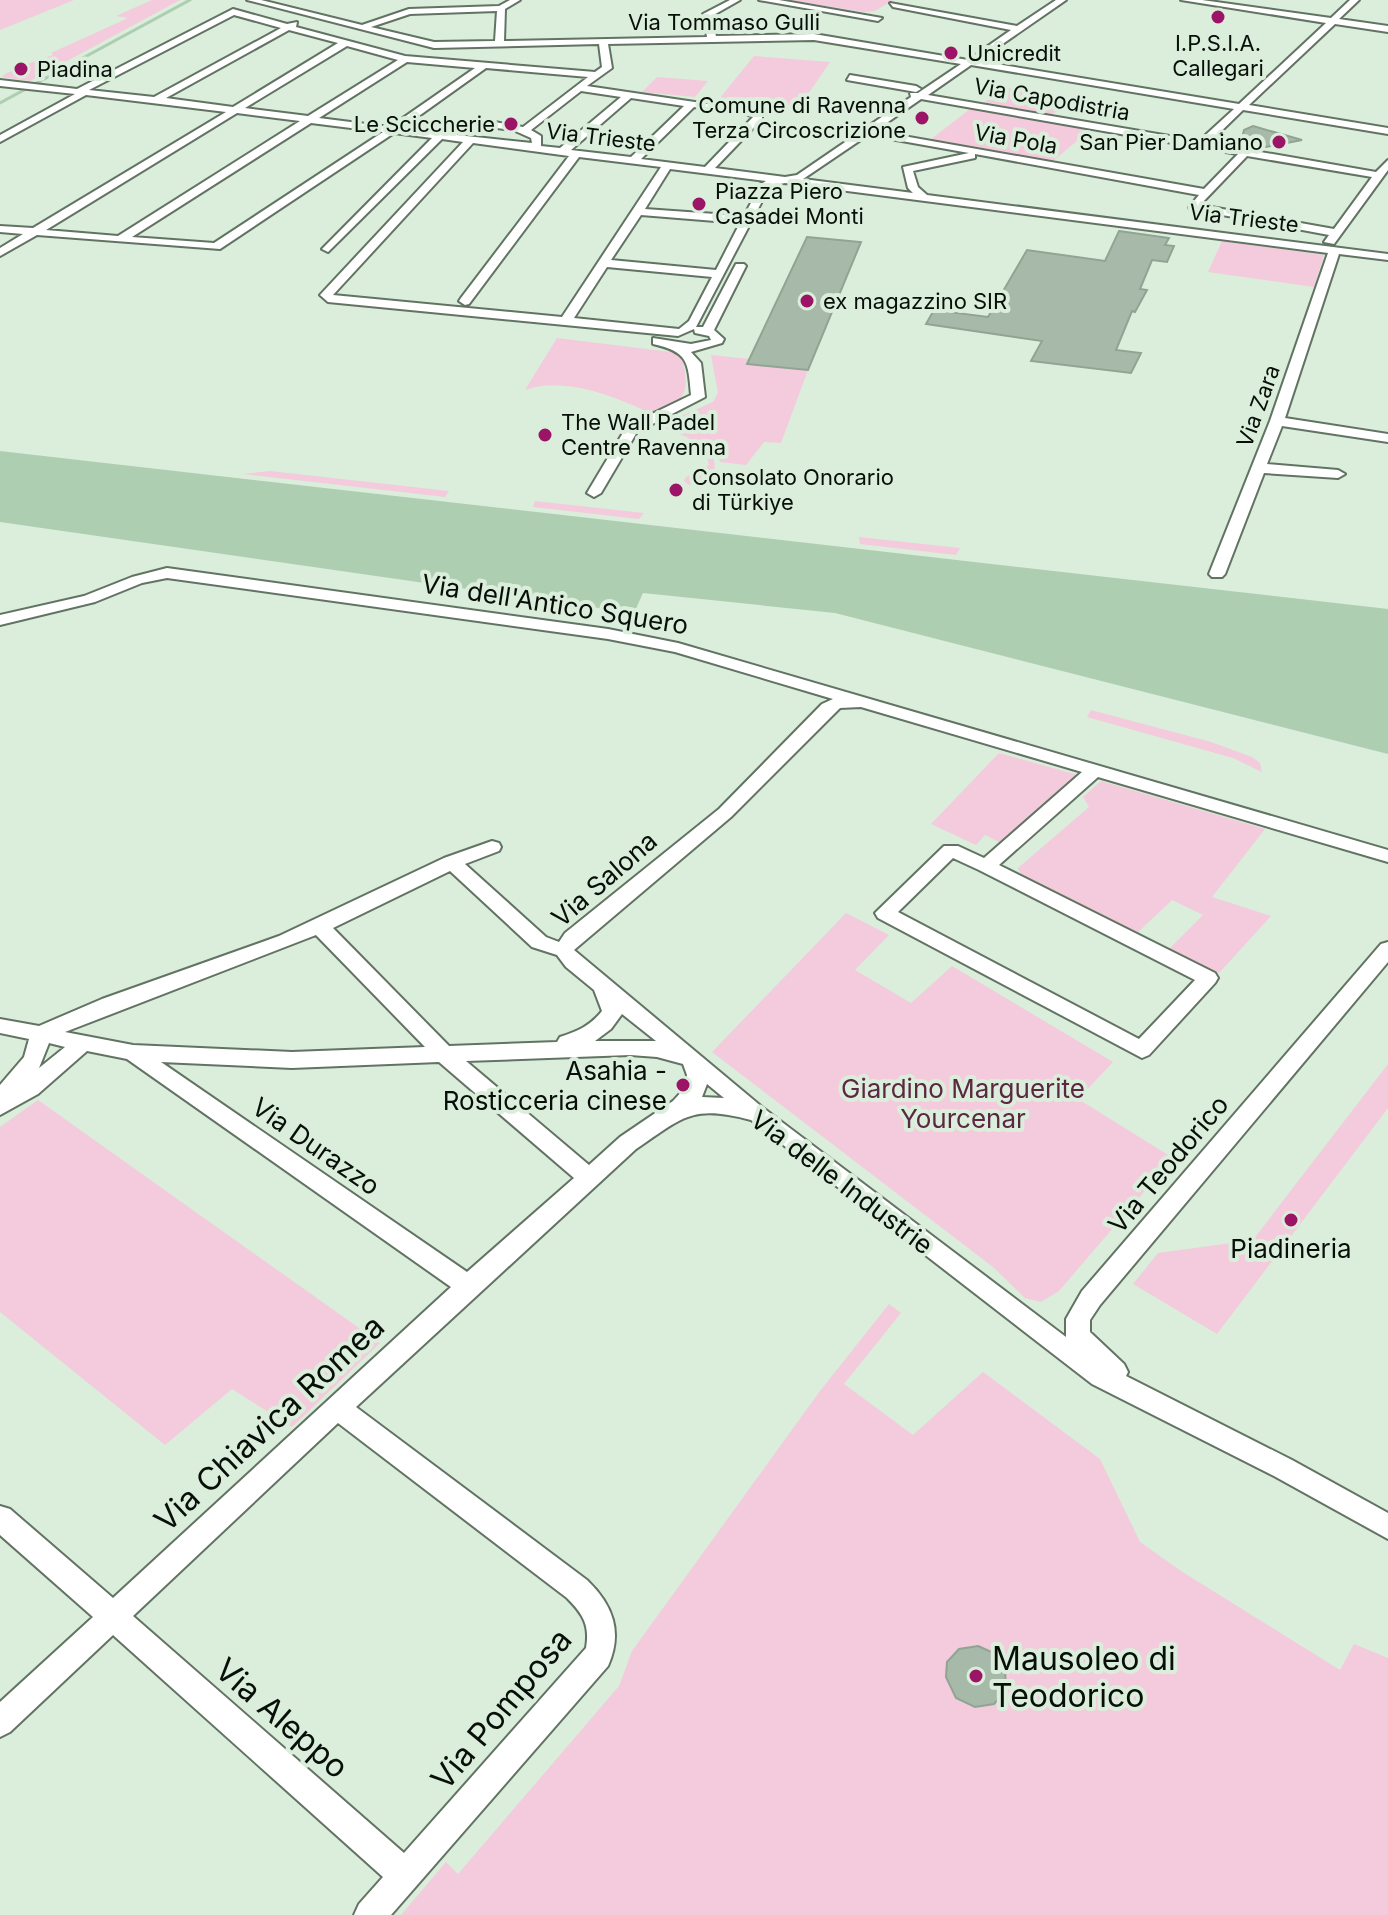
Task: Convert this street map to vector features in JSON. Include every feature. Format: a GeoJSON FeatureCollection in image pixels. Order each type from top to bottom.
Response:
{"type":"FeatureCollection","features":[{"type":"Feature","properties":{"kind":"street","name":"Via Tommaso Gulli"},"geometry":{"type":"LineString","coordinates":[[251,0],[434,45],[860,36],[963,61],[1388,131]]}},
{"type":"Feature","properties":{"kind":"street"},"geometry":{"type":"LineString","coordinates":[[360,27],[409,12],[501,8],[516,0]]}},
{"type":"Feature","properties":{"kind":"street"},"geometry":{"type":"LineString","coordinates":[[712,38],[706,16],[736,0]]}},
{"type":"Feature","properties":{"kind":"street"},"geometry":{"type":"LineString","coordinates":[[763,0],[878,18]]}},
{"type":"Feature","properties":{"kind":"street"},"geometry":{"type":"LineString","coordinates":[[767,212],[783,180],[1012,28],[1047,0]]}},
{"type":"Feature","properties":{"kind":"street"},"geometry":{"type":"LineString","coordinates":[[860,36],[898,2],[1012,28],[1062,0]]}},
{"type":"Feature","properties":{"kind":"street"},"geometry":{"type":"LineString","coordinates":[[1185,0],[1388,29]]}},
{"type":"Feature","properties":{"kind":"street"},"geometry":{"type":"LineString","coordinates":[[1201,145],[1355,0]]}},
{"type":"Feature","properties":{"kind":"street"},"geometry":{"type":"LineString","coordinates":[[499,44],[501,8]]}},
{"type":"Feature","properties":{"kind":"street"},"geometry":{"type":"LineString","coordinates":[[0,139],[233,12],[405,59],[601,72]]}},
{"type":"Feature","properties":{"kind":"street"},"geometry":{"type":"LineString","coordinates":[[156,100],[289,27],[316,17]]}},
{"type":"Feature","properties":{"kind":"street"},"geometry":{"type":"LineString","coordinates":[[525,130],[607,68],[603,41]]}},
{"type":"Feature","properties":{"kind":"street"},"geometry":{"type":"LineString","coordinates":[[0,253],[347,42]]}},
{"type":"Feature","properties":{"kind":"street"},"geometry":{"type":"LineString","coordinates":[[119,240],[405,59]]}},
{"type":"Feature","properties":{"kind":"street"},"geometry":{"type":"LineString","coordinates":[[0,229],[216,247],[483,66]]}},
{"type":"Feature","properties":{"kind":"street"},"geometry":{"type":"LineString","coordinates":[[884,84],[903,71]]}},
{"type":"Feature","properties":{"kind":"street","name":"Via Capodistria"},"geometry":{"type":"LineString","coordinates":[[850,78],[915,93],[1377,175]]}},
{"type":"Feature","properties":{"kind":"street","name":"Via Trieste"},"geometry":{"type":"LineString","coordinates":[[0,83],[156,100],[1388,257]]}},
{"type":"Feature","properties":{"kind":"street"},"geometry":{"type":"LineString","coordinates":[[578,89],[759,114],[708,170]]}},
{"type":"Feature","properties":{"kind":"street"},"geometry":{"type":"LineString","coordinates":[[679,338],[694,323],[766,184],[800,177],[867,132],[915,93]]}},
{"type":"Feature","properties":{"kind":"street"},"geometry":{"type":"LineString","coordinates":[[562,152],[629,95]]}},
{"type":"Feature","properties":{"kind":"street"},"geometry":{"type":"LineString","coordinates":[[633,161],[691,105]]}},
{"type":"Feature","properties":{"kind":"street"},"geometry":{"type":"LineString","coordinates":[[328,249],[438,137],[454,129],[479,125],[525,130],[536,136],[537,144],[531,148]]}},
{"type":"Feature","properties":{"kind":"street","name":"Via Pola"},"geometry":{"type":"LineString","coordinates":[[867,132],[1206,193]]}},
{"type":"Feature","properties":{"kind":"street"},"geometry":{"type":"LineString","coordinates":[[470,141],[326,295],[328,298],[565,322],[569,326],[566,332],[679,338],[706,347]]}},
{"type":"Feature","properties":{"kind":"street"},"geometry":{"type":"LineString","coordinates":[[1174,229],[1245,152]]}},
{"type":"Feature","properties":{"kind":"street"},"geometry":{"type":"LineString","coordinates":[[465,301],[576,154]]}},
{"type":"Feature","properties":{"kind":"street"},"geometry":{"type":"LineString","coordinates":[[924,198],[913,188],[907,169],[985,154]]}},
{"type":"Feature","properties":{"kind":"street","name":"Via Zara"},"geometry":{"type":"LineString","coordinates":[[1217,574],[1277,421],[1336,233],[1388,163]]}},
{"type":"Feature","properties":{"kind":"street"},"geometry":{"type":"LineString","coordinates":[[565,322],[667,166]]}},
{"type":"Feature","properties":{"kind":"street"},"geometry":{"type":"LineString","coordinates":[[1194,207],[1336,233]]}},
{"type":"Feature","properties":{"kind":"street"},"geometry":{"type":"LineString","coordinates":[[635,211],[748,220]]}},
{"type":"Feature","properties":{"kind":"street"},"geometry":{"type":"LineString","coordinates":[[679,338],[707,331],[749,249]]}},
{"type":"Feature","properties":{"kind":"street"},"geometry":{"type":"LineString","coordinates":[[604,263],[721,274]]}},
{"type":"Feature","properties":{"kind":"street"},"geometry":{"type":"LineString","coordinates":[[695,363],[706,347],[718,339],[707,331]]}},
{"type":"Feature","properties":{"kind":"street"},"geometry":{"type":"LineString","coordinates":[[594,493],[632,429],[698,397],[695,363],[679,338]]}},
{"type":"Feature","properties":{"kind":"street"},"geometry":{"type":"LineString","coordinates":[[1277,421],[1388,438]]}},
{"type":"Feature","properties":{"kind":"street"},"geometry":{"type":"LineString","coordinates":[[1258,468],[1338,474]]}},
{"type":"Feature","properties":{"kind":"street","name":"Via dell'Antico Squero"},"geometry":{"type":"LineString","coordinates":[[0,620],[89,599],[137,580],[167,573],[650,642],[1388,856]]}},
{"type":"Feature","properties":{"kind":"street","name":"Via Salona"},"geometry":{"type":"LineString","coordinates":[[759,1114],[573,962],[564,950],[572,938],[725,813],[828,708],[849,702],[877,707]]}},
{"type":"Feature","properties":{"kind":"street"},"geometry":{"type":"LineString","coordinates":[[986,866],[1094,771]]}},
{"type":"Feature","properties":{"kind":"street"},"geometry":{"type":"LineString","coordinates":[[0,1099],[34,1060],[41,1034],[80,1015],[320,927],[451,862],[492,847]]}},
{"type":"Feature","properties":{"kind":"street"},"geometry":{"type":"LineString","coordinates":[[951,850],[986,866],[1208,978],[1142,1050],[885,913],[951,850]]}},
{"type":"Feature","properties":{"kind":"street"},"geometry":{"type":"LineString","coordinates":[[451,862],[539,942],[564,950]]}},
{"type":"Feature","properties":{"kind":"street"},"geometry":{"type":"LineString","coordinates":[[320,927],[444,1054],[588,1177]]}},
{"type":"Feature","properties":{"kind":"street","name":"Via Teodorico"},"geometry":{"type":"LineString","coordinates":[[1163,1409],[1100,1359],[1078,1336],[1078,1319],[1100,1288],[1388,949]]}},
{"type":"Feature","properties":{"kind":"street"},"geometry":{"type":"LineString","coordinates":[[538,1049],[580,1039],[604,1026],[613,1012],[603,987]]}},
{"type":"Feature","properties":{"kind":"street"},"geometry":{"type":"LineString","coordinates":[[0,1026],[133,1053],[292,1060],[538,1049],[657,1049],[691,1059],[698,1075],[694,1092],[681,1107]]}},
{"type":"Feature","properties":{"kind":"street"},"geometry":{"type":"LineString","coordinates":[[0,1107],[39,1081],[83,1043]]}},
{"type":"Feature","properties":{"kind":"street","name":"Via Durazzo"},"geometry":{"type":"LineString","coordinates":[[133,1053],[468,1286]]}},
{"type":"Feature","properties":{"kind":"street","name":"Via delle Industrie"},"geometry":{"type":"LineString","coordinates":[[681,1107],[721,1104],[759,1114],[1101,1376],[1283,1468],[1388,1527]]}},
{"type":"Feature","properties":{"kind":"street","name":"Via Chiavica Romea"},"geometry":{"type":"LineString","coordinates":[[0,1722],[336,1407],[588,1177],[628,1143],[681,1107]]}},
{"type":"Feature","properties":{"kind":"street","name":"Via Pomposa"},"geometry":{"type":"LineString","coordinates":[[336,1407],[577,1589],[600,1617],[604,1638],[598,1656],[370,1915]]}},
{"type":"Feature","properties":{"kind":"street","name":"Via Aleppo"},"geometry":{"type":"LineString","coordinates":[[0,1518],[315,1793],[404,1875]]}},
{"type":"Feature","properties":{"kind":"green space"},"geometry":{"type":"Polygon","coordinates":[[[0,0],[74,0],[0,30],[0,0]]]}},
{"type":"Feature","properties":{"kind":"green space"},"geometry":{"type":"Polygon","coordinates":[[[152,0],[180,0],[30,81],[2,77],[8,72],[28,68],[21,66],[53,55],[51,53],[128,18],[116,16],[152,0]]]}},
{"type":"Feature","properties":{"kind":"green space"},"geometry":{"type":"Polygon","coordinates":[[[788,0],[893,0],[875,11],[864,12],[788,0]]]}},
{"type":"Feature","properties":{"kind":"green space"},"geometry":{"type":"Polygon","coordinates":[[[754,56],[830,62],[800,106],[719,99],[754,56]]]}},
{"type":"Feature","properties":{"kind":"green space"},"geometry":{"type":"Polygon","coordinates":[[[657,77],[708,81],[695,97],[642,92],[657,77]]]}},
{"type":"Feature","properties":{"kind":"green space"},"geometry":{"type":"Polygon","coordinates":[[[1004,87],[1073,99],[1050,116],[985,102],[1004,87]]]}},
{"type":"Feature","properties":{"kind":"green space"},"geometry":{"type":"Polygon","coordinates":[[[970,109],[1091,129],[1052,162],[930,140],[970,109]]]}},
{"type":"Feature","properties":{"kind":"green space"},"geometry":{"type":"Polygon","coordinates":[[[1222,241],[1324,255],[1314,287],[1208,272],[1222,241]]]}},
{"type":"Feature","properties":{"kind":"green space"},"geometry":{"type":"Polygon","coordinates":[[[557,338],[679,353],[685,372],[685,390],[673,404],[650,413],[621,400],[572,387],[540,386],[525,390],[557,338]]]}},
{"type":"Feature","properties":{"kind":"green space"},"geometry":{"type":"Polygon","coordinates":[[[711,355],[749,359],[748,364],[808,370],[781,443],[764,442],[746,465],[720,462],[717,452],[720,443],[711,442],[715,468],[704,480],[689,485],[684,481],[686,477],[709,465],[707,456],[690,439],[659,426],[713,402],[718,393],[711,355]]]}},
{"type":"Feature","properties":{"kind":"green space"},"geometry":{"type":"Polygon","coordinates":[[[270,471],[449,491],[445,497],[243,474],[270,471]]]}},
{"type":"Feature","properties":{"kind":"green space"},"geometry":{"type":"Polygon","coordinates":[[[535,501],[644,513],[639,519],[533,507],[535,501]]]}},
{"type":"Feature","properties":{"kind":"green space"},"geometry":{"type":"Polygon","coordinates":[[[859,537],[960,548],[956,555],[860,544],[859,537]]]}},
{"type":"Feature","properties":{"kind":"green space"},"geometry":{"type":"Polygon","coordinates":[[[1091,710],[1211,742],[1252,757],[1260,763],[1262,772],[1233,758],[1087,717],[1091,710]]]}},
{"type":"Feature","properties":{"kind":"green space"},"geometry":{"type":"Polygon","coordinates":[[[999,753],[1078,775],[999,842],[985,835],[976,845],[931,824],[999,753]]]}},
{"type":"Feature","properties":{"kind":"green space"},"geometry":{"type":"Polygon","coordinates":[[[1101,781],[1265,829],[1212,897],[1271,916],[1219,973],[1169,949],[1203,915],[1172,900],[1136,934],[1022,877],[1018,868],[1089,807],[1083,797],[1101,781]]]}},
{"type":"Feature","properties":{"kind":"green space","name":"Giardino Marguerite Yourcenar"},"geometry":{"type":"Polygon","coordinates":[[[846,913],[889,935],[855,970],[911,1003],[952,966],[1113,1062],[1078,1099],[1173,1158],[1059,1291],[1041,1302],[1025,1298],[993,1267],[712,1052],[846,913]]]}},
{"type":"Feature","properties":{"kind":"green space"},"geometry":{"type":"Polygon","coordinates":[[[1388,1064],[1388,1108],[1217,1334],[1133,1284],[1158,1253],[1253,1240],[1388,1064]]]}},
{"type":"Feature","properties":{"kind":"green space"},"geometry":{"type":"Polygon","coordinates":[[[38,1100],[380,1343],[292,1427],[232,1389],[165,1445],[0,1312],[0,1127],[38,1100]]]}},
{"type":"Feature","properties":{"kind":"green space"},"geometry":{"type":"Polygon","coordinates":[[[889,1304],[901,1313],[844,1384],[913,1435],[983,1372],[1100,1459],[1140,1542],[1181,1571],[1340,1670],[1354,1644],[1388,1658],[1388,1915],[401,1915],[446,1862],[458,1874],[619,1686],[632,1651],[820,1391],[889,1304]]]}},
{"type":"Feature","properties":{"kind":"shaded area"},"geometry":{"type":"Polygon","coordinates":[[[0,451],[1388,609],[1388,754],[835,613],[643,593],[634,613],[0,522],[0,451]]]}},
{"type":"Feature","properties":{"kind":"building","name":"San Pier Damiano"},"geometry":{"type":"Polygon","coordinates":[[[1253,126],[1302,140],[1266,147],[1241,142],[1244,130],[1253,126]]]}},
{"type":"Feature","properties":{"kind":"building"},"geometry":{"type":"Polygon","coordinates":[[[1119,231],[1169,238],[1165,245],[1174,246],[1167,262],[1152,260],[1140,289],[1147,290],[1135,312],[1132,311],[1116,350],[1141,353],[1131,373],[1031,361],[1042,341],[926,324],[934,310],[988,317],[1027,250],[1105,261],[1119,231]]]}},
{"type":"Feature","properties":{"kind":"building","name":"ex magazzino SIR"},"geometry":{"type":"Polygon","coordinates":[[[807,237],[861,242],[808,370],[747,364],[807,237]]]}},
{"type":"Feature","properties":{"kind":"building","name":"Mausoleo di Teodorico"},"geometry":{"type":"Polygon","coordinates":[[[978,1646],[996,1654],[1005,1668],[1006,1690],[994,1704],[975,1707],[956,1698],[946,1677],[947,1662],[959,1649],[978,1646]]]}},
{"type":"Feature","properties":{"kind":"waterway"},"geometry":{"type":"LineString","coordinates":[[0,103],[190,0]]}},
{"type":"Feature","properties":{"kind":"place","name":"I.P.S.I.A. Callegari"},"geometry":{"type":"Point","coordinates":[1218,17]}},
{"type":"Feature","properties":{"kind":"place","name":"Unicredit"},"geometry":{"type":"Point","coordinates":[951,53]}},
{"type":"Feature","properties":{"kind":"place","name":"Piadina"},"geometry":{"type":"Point","coordinates":[21,69]}},
{"type":"Feature","properties":{"kind":"place","name":"Comune di Ravenna Terza Circoscrizione"},"geometry":{"type":"Point","coordinates":[922,118]}},
{"type":"Feature","properties":{"kind":"place","name":"Le Sciccherie"},"geometry":{"type":"Point","coordinates":[511,124]}},
{"type":"Feature","properties":{"kind":"place","name":"San Pier Damiano"},"geometry":{"type":"Point","coordinates":[1279,142]}},
{"type":"Feature","properties":{"kind":"place","name":"Piazza Piero Casadei Monti"},"geometry":{"type":"Point","coordinates":[699,204]}},
{"type":"Feature","properties":{"kind":"place","name":"ex magazzino SIR"},"geometry":{"type":"Point","coordinates":[807,301]}},
{"type":"Feature","properties":{"kind":"place","name":"The Wall Padel Centre Ravenna"},"geometry":{"type":"Point","coordinates":[545,435]}},
{"type":"Feature","properties":{"kind":"place","name":"Consolato Onorario di Türkiye"},"geometry":{"type":"Point","coordinates":[676,490]}},
{"type":"Feature","properties":{"kind":"place","name":"Asahia - Rosticceria cinese"},"geometry":{"type":"Point","coordinates":[683,1085]}},
{"type":"Feature","properties":{"kind":"place","name":"Piadineria"},"geometry":{"type":"Point","coordinates":[1291,1220]}},
{"type":"Feature","properties":{"kind":"place","name":"Mausoleo di Teodorico"},"geometry":{"type":"Point","coordinates":[976,1676]}}]}
